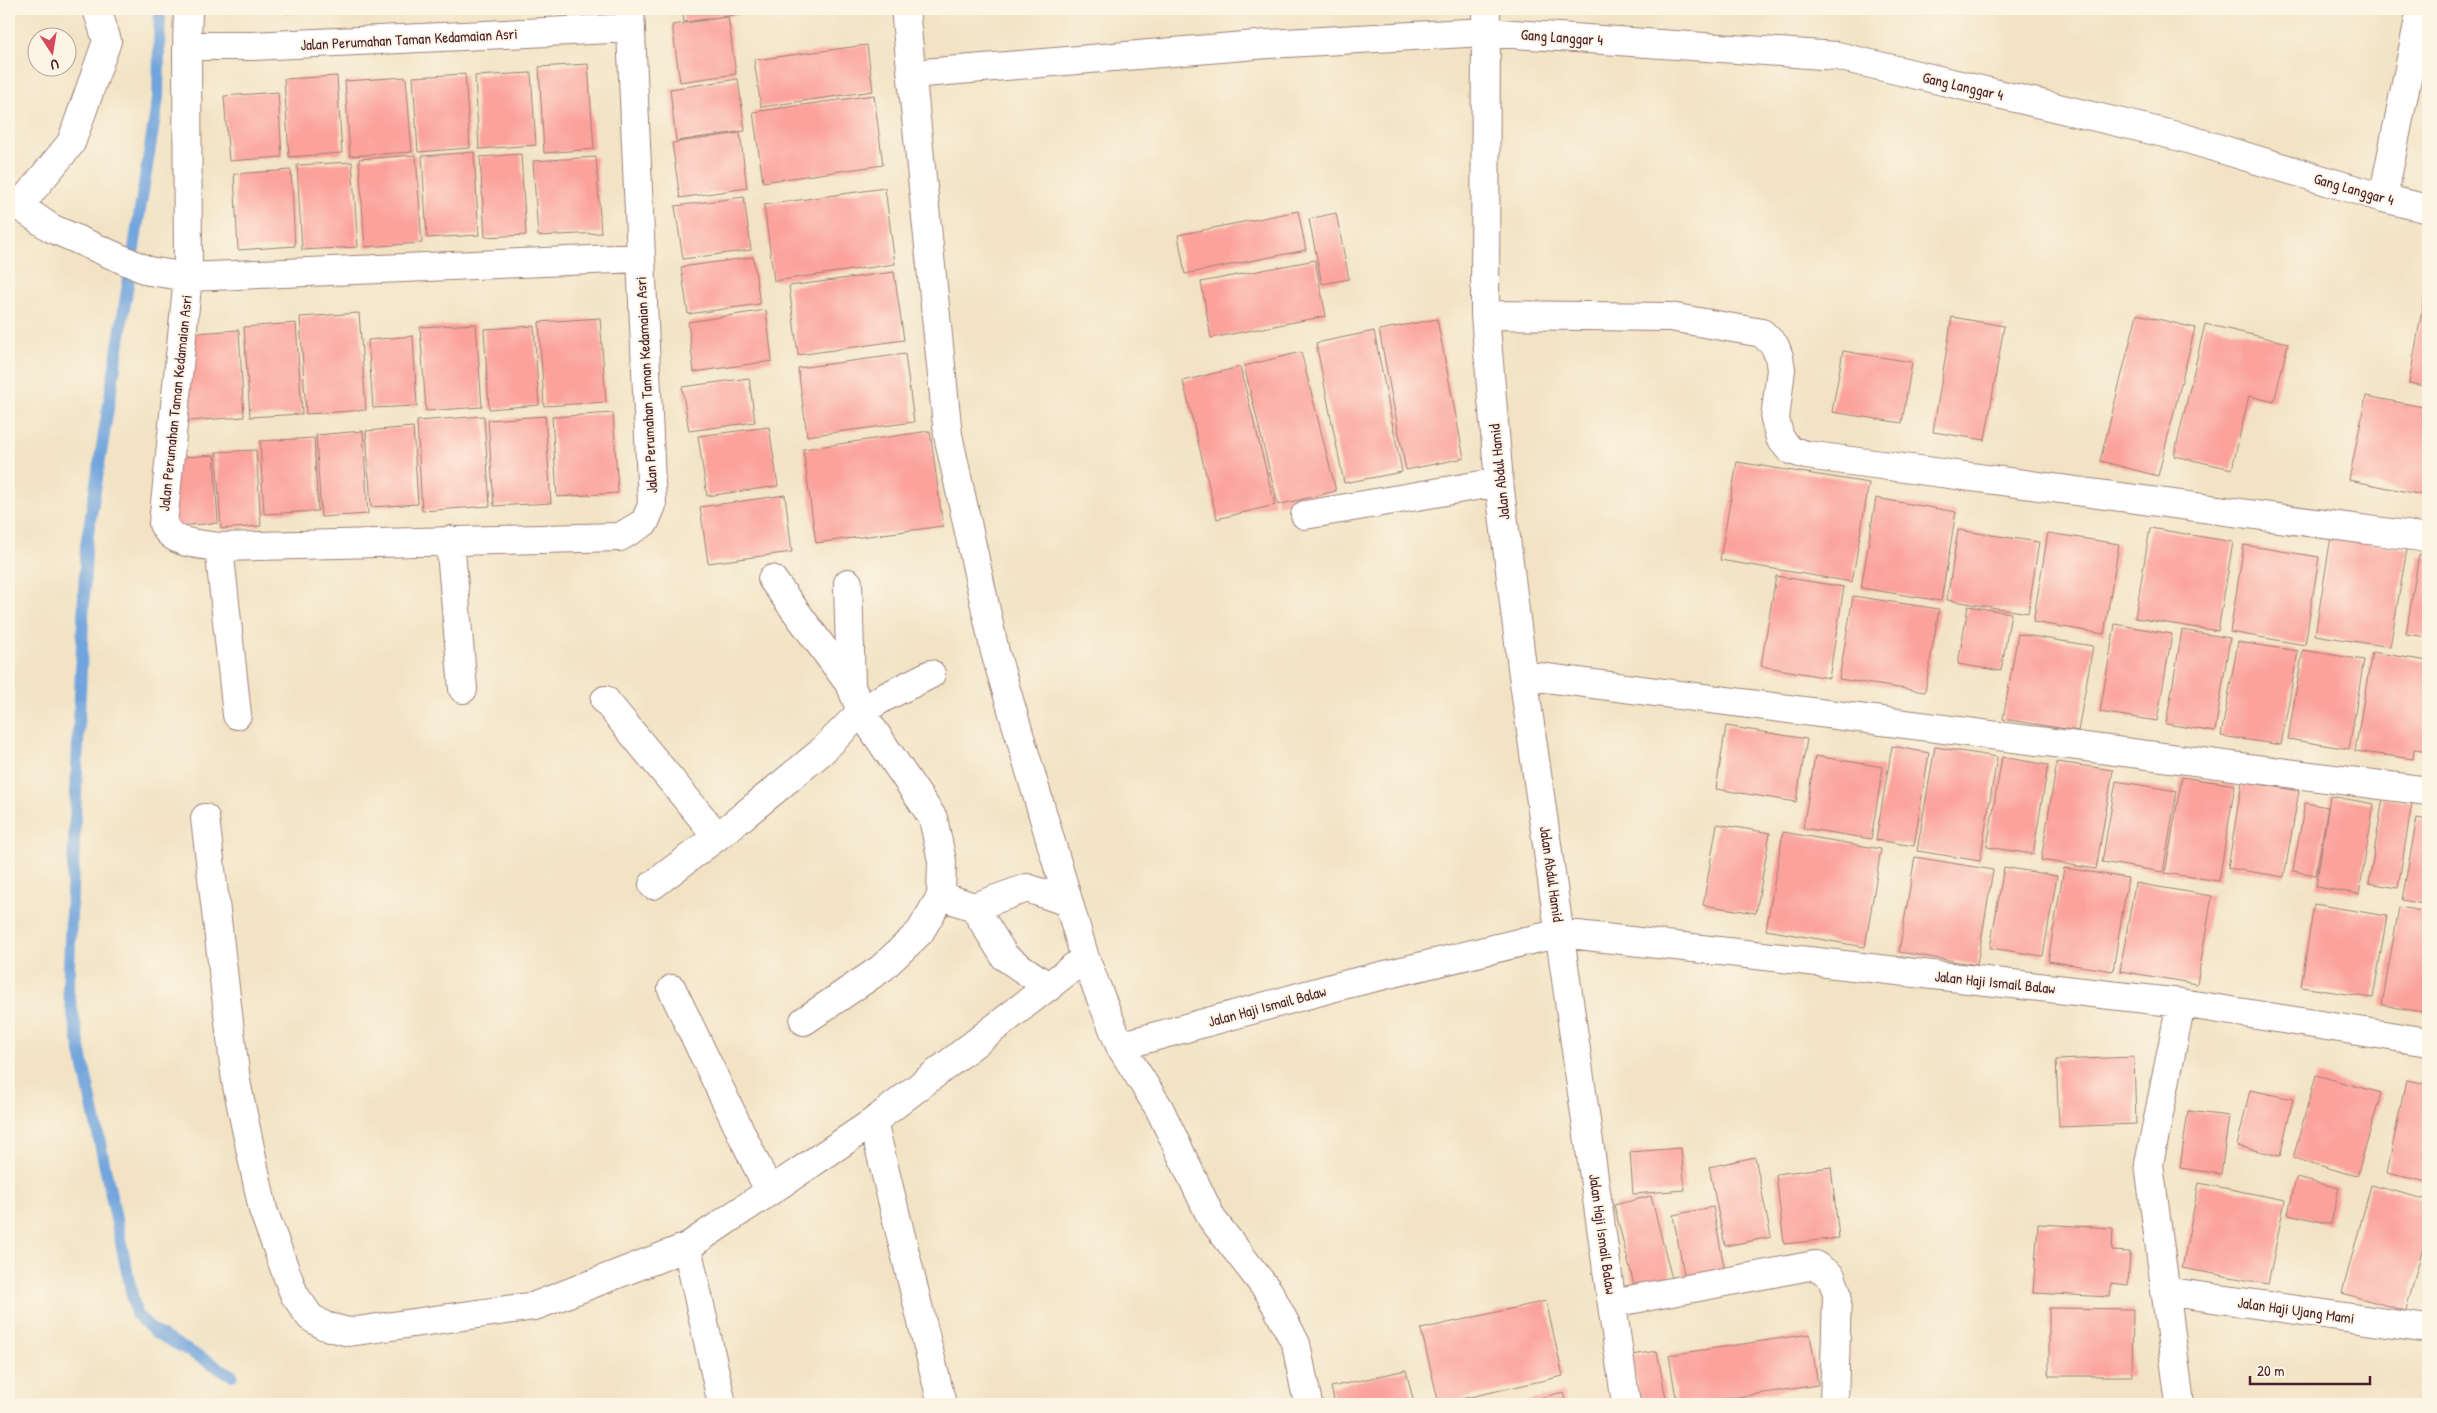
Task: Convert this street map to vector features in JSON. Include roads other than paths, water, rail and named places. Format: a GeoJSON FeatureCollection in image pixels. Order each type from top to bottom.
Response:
{"type":"FeatureCollection","features":[{"type":"Feature","properties":{"kind":"street"},"geometry":{"type":"LineString","coordinates":[[14,202],[71,143],[106,41],[97,9]]}},
{"type":"Feature","properties":{"kind":"street","name":"Jalan Perumahan Taman Kedamaian Asri"},"geometry":{"type":"LineString","coordinates":[[187,46],[252,46],[630,18],[639,258],[652,505],[645,522],[620,537],[220,547],[182,541],[166,532],[163,524],[188,277],[187,46],[188,9]]}},
{"type":"Feature","properties":{"kind":"street"},"geometry":{"type":"LineString","coordinates":[[906,9],[948,435],[995,652],[1085,958],[1120,1046],[1159,1108],[1212,1219],[1269,1292],[1296,1344],[1308,1404]]}},
{"type":"Feature","properties":{"kind":"street"},"geometry":{"type":"LineString","coordinates":[[2383,198],[2421,9]]}},
{"type":"Feature","properties":{"kind":"street","name":"Gang Langgar 4"},"geometry":{"type":"LineString","coordinates":[[912,74],[1268,44],[1486,20],[1837,56],[2181,137],[2383,198],[2428,209]]}},
{"type":"Feature","properties":{"kind":"street","name":"Jalan Abdul Hamid"},"geometry":{"type":"LineString","coordinates":[[1486,20],[1485,315],[1499,482],[1560,933]]}},
{"type":"Feature","properties":{"kind":"street","name":"Jalan Perumahan Taman Kedamaian Asri"},"geometry":{"type":"LineString","coordinates":[[14,202],[51,228],[149,271],[188,277],[639,258]]}},
{"type":"Feature","properties":{"kind":"street"},"geometry":{"type":"LineString","coordinates":[[1485,315],[1670,317],[1762,333],[1775,346],[1779,357],[1781,369],[1775,419],[1780,438],[1790,450],[1806,454],[2428,538]]}},
{"type":"Feature","properties":{"kind":"street"},"geometry":{"type":"LineString","coordinates":[[1305,515],[1499,482]]}},
{"type":"Feature","properties":{"kind":"street"},"geometry":{"type":"LineString","coordinates":[[450,540],[463,689]]}},
{"type":"Feature","properties":{"kind":"street"},"geometry":{"type":"LineString","coordinates":[[220,547],[237,715]]}},
{"type":"Feature","properties":{"kind":"street"},"geometry":{"type":"LineString","coordinates":[[772,579],[851,686],[861,712],[933,818],[942,860],[941,896],[920,932],[882,968],[804,1021]]}},
{"type":"Feature","properties":{"kind":"street"},"geometry":{"type":"LineString","coordinates":[[848,583],[851,686]]}},
{"type":"Feature","properties":{"kind":"street"},"geometry":{"type":"LineString","coordinates":[[653,885],[820,753],[861,712],[883,698],[931,674]]}},
{"type":"Feature","properties":{"kind":"street"},"geometry":{"type":"LineString","coordinates":[[1524,675],[2428,791]]}},
{"type":"Feature","properties":{"kind":"street"},"geometry":{"type":"LineString","coordinates":[[604,700],[717,836]]}},
{"type":"Feature","properties":{"kind":"street"},"geometry":{"type":"LineString","coordinates":[[205,818],[236,1081],[263,1210],[294,1294],[310,1317],[325,1326],[349,1332],[535,1306],[687,1247],[769,1190],[873,1122],[1085,958]]}},
{"type":"Feature","properties":{"kind":"street"},"geometry":{"type":"LineString","coordinates":[[941,896],[974,907],[1027,888],[1068,902]]}},
{"type":"Feature","properties":{"kind":"street"},"geometry":{"type":"LineString","coordinates":[[974,907],[1005,957],[1049,987]]}},
{"type":"Feature","properties":{"kind":"street","name":"Jalan Haji Ismail Balaw"},"geometry":{"type":"LineString","coordinates":[[1560,933],[1613,1304],[1815,1265],[1831,1276],[1837,1292],[1834,1404]]}},
{"type":"Feature","properties":{"kind":"street","name":"Jalan Haji Ismail Balaw"},"geometry":{"type":"LineString","coordinates":[[1120,1046],[1339,986],[1560,933],[2181,1003],[2428,1042]]}},
{"type":"Feature","properties":{"kind":"street"},"geometry":{"type":"LineString","coordinates":[[672,989],[769,1190]]}},
{"type":"Feature","properties":{"kind":"street"},"geometry":{"type":"LineString","coordinates":[[2180,1404],[2164,1291],[2150,1164],[2181,1003]]}},
{"type":"Feature","properties":{"kind":"street"},"geometry":{"type":"LineString","coordinates":[[873,1122],[942,1404]]}},
{"type":"Feature","properties":{"kind":"street"},"geometry":{"type":"LineString","coordinates":[[687,1247],[722,1404]]}},
{"type":"Feature","properties":{"kind":"street","name":"Jalan Haji Ujang Mami"},"geometry":{"type":"LineString","coordinates":[[2164,1291],[2428,1329]]}},
{"type":"Feature","properties":{"kind":"street"},"geometry":{"type":"LineString","coordinates":[[1613,1304],[1626,1404]]}},
{"type":"Feature","properties":{"kind":"waterway"},"geometry":{"type":"LineString","coordinates":[[160,9],[158,98],[86,546],[68,991],[136,1314],[155,1332],[232,1375]]}}]}
